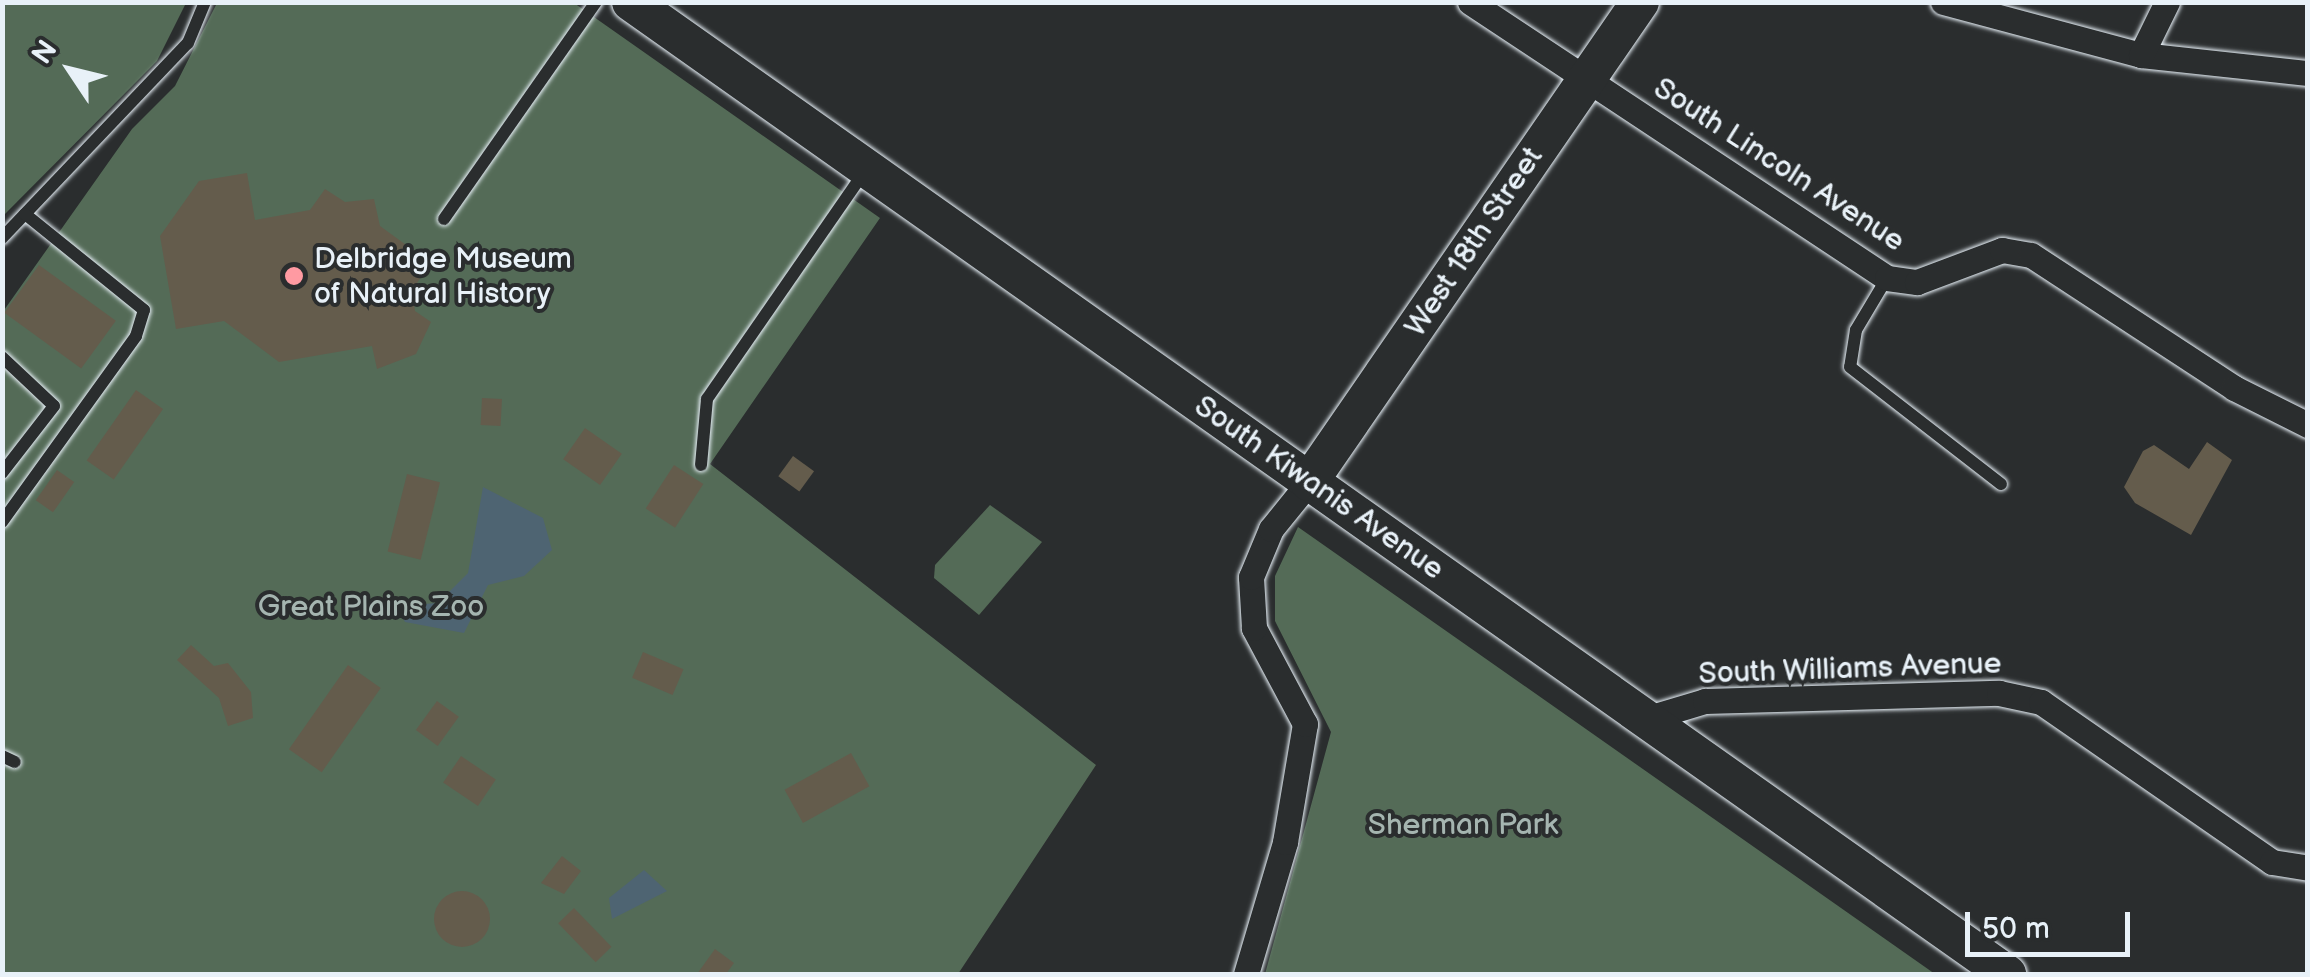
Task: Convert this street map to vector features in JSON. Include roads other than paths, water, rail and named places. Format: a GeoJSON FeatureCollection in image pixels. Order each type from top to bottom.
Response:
{"type":"FeatureCollection","features":[{"type":"Feature","properties":{"kind":"main road","name":"South Kiwanis Avenue"},"geometry":{"type":"LineString","coordinates":[[631,2],[2006,974]]}},
{"type":"Feature","properties":{"kind":"main road","name":"West 18th Street"},"geometry":{"type":"LineString","coordinates":[[1309,482],[1640,2]]}},
{"type":"Feature","properties":{"kind":"street"},"geometry":{"type":"LineString","coordinates":[[1470,2],[1587,77]]}},
{"type":"Feature","properties":{"kind":"street"},"geometry":{"type":"LineString","coordinates":[[1943,2],[2142,55],[2308,73]]}},
{"type":"Feature","properties":{"kind":"street"},"geometry":{"type":"LineString","coordinates":[[2142,55],[2167,2]]}},
{"type":"Feature","properties":{"kind":"street","name":"South Lincoln Avenue"},"geometry":{"type":"LineString","coordinates":[[1587,77],[1887,278],[1917,282],[2002,250],[2032,255],[2234,388],[2308,425]]}},
{"type":"Feature","properties":{"kind":"street"},"geometry":{"type":"LineString","coordinates":[[1246,974],[1285,842],[1306,724],[1254,628],[1251,578],[1271,529],[1309,482]]}},
{"type":"Feature","properties":{"kind":"street","name":"South Williams Avenue"},"geometry":{"type":"LineString","coordinates":[[1646,719],[1705,701],[2000,693],[2041,702],[2272,862],[2308,868]]}},
{"type":"Feature","properties":{"kind":"lane"},"geometry":{"type":"LineString","coordinates":[[2,238],[188,43],[205,2]]}},
{"type":"Feature","properties":{"kind":"lane"},"geometry":{"type":"LineString","coordinates":[[444,219],[596,2]]}},
{"type":"Feature","properties":{"kind":"lane"},"geometry":{"type":"LineString","coordinates":[[701,465],[707,399],[867,169]]}},
{"type":"Feature","properties":{"kind":"lane"},"geometry":{"type":"LineString","coordinates":[[2,522],[136,336],[144,310],[24,214]]}},
{"type":"Feature","properties":{"kind":"lane"},"geometry":{"type":"LineString","coordinates":[[1887,278],[1856,330],[1850,367],[2001,484]]}},
{"type":"Feature","properties":{"kind":"lane"},"geometry":{"type":"LineString","coordinates":[[2,358],[54,406],[2,473]]}},
{"type":"Feature","properties":{"kind":"water"},"geometry":{"type":"Polygon","coordinates":[[[483,487],[543,518],[552,550],[524,576],[488,585],[464,633],[405,622],[396,606],[438,603],[468,573],[483,487]]]}},
{"type":"Feature","properties":{"kind":"water"},"geometry":{"type":"Polygon","coordinates":[[[644,870],[667,891],[612,919],[609,898],[644,870]]]}},
{"type":"Feature","properties":{"kind":"place","name":"Delbridge Museum of Natural History"},"geometry":{"type":"Point","coordinates":[294,276]}},
{"type":"Feature","properties":{"kind":"park label","name":"Great Plains Zoo"},"geometry":{"type":"Point","coordinates":[371,607]}},
{"type":"Feature","properties":{"kind":"park label","name":"Sherman Park"},"geometry":{"type":"Point","coordinates":[1463,825]}}]}
